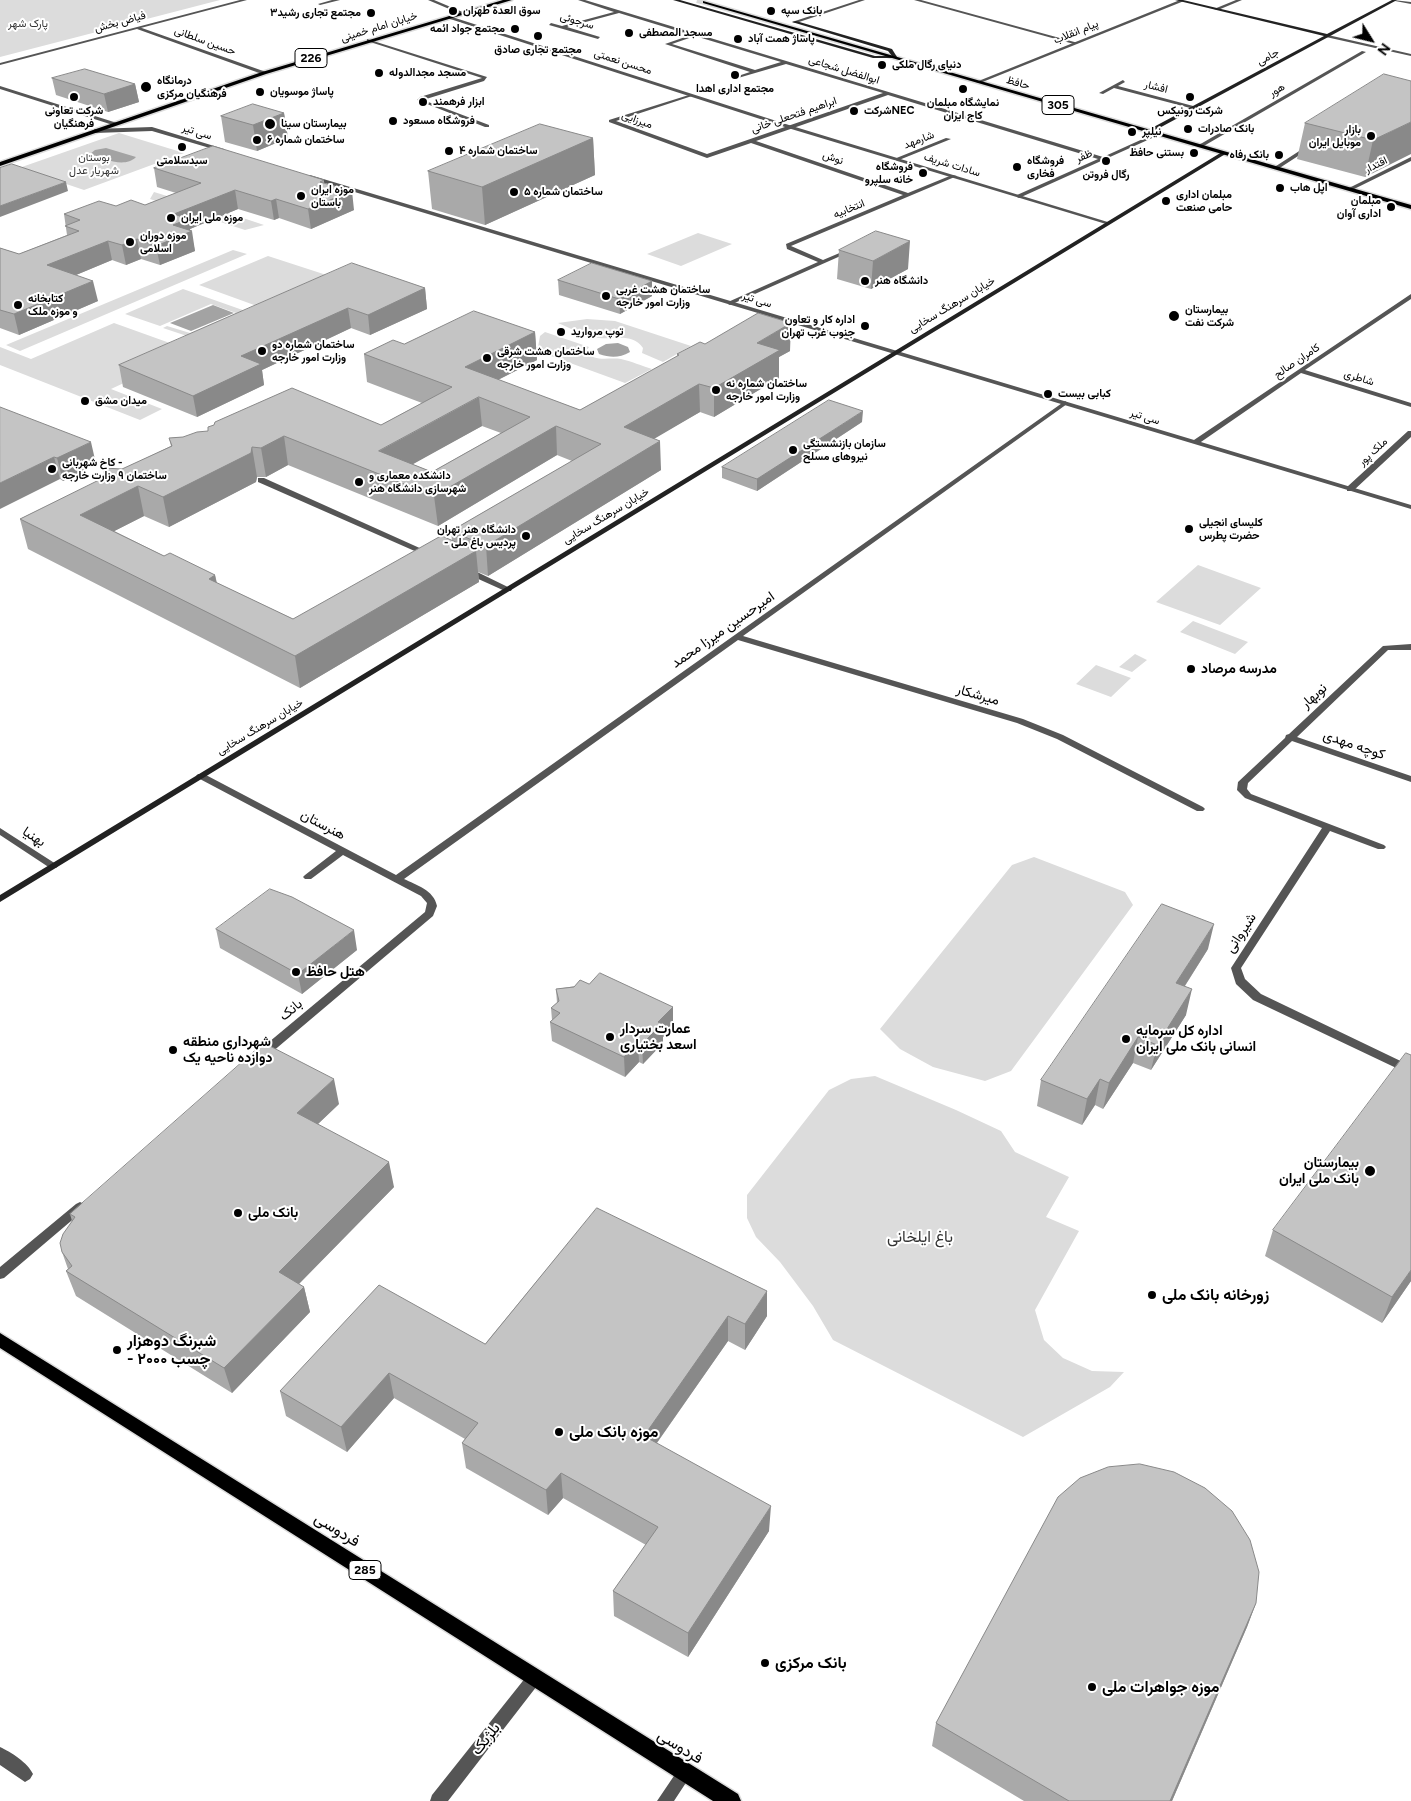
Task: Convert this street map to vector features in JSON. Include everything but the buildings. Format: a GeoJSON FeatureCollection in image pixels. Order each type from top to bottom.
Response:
{"type":"FeatureCollection","features":[{"type":"Feature","properties":{"kind":"main road","name":"خیابان امام خمینی"},"geometry":{"type":"LineString","coordinates":[[0,164],[264,73],[369,40],[509,0]]}},
{"type":"Feature","properties":{"kind":"main road","name":"305"},"geometry":{"type":"LineString","coordinates":[[675,0],[875,57],[895,57]]}},
{"type":"Feature","properties":{"kind":"main road","name":"جامی"},"geometry":{"type":"LineString","coordinates":[[1150,131],[1395,0]]}},
{"type":"Feature","properties":{"kind":"main road"},"geometry":{"type":"LineString","coordinates":[[1180,1],[1328,36]]}},
{"type":"Feature","properties":{"kind":"main road","name":"حافظ"},"geometry":{"type":"LineString","coordinates":[[705,2],[1411,207]]}},
{"type":"Feature","properties":{"kind":"main road"},"geometry":{"type":"LineString","coordinates":[[794,22],[890,50],[895,57]]}},
{"type":"Feature","properties":{"kind":"main road","name":"خیابان سرهنگ سخایی"},"geometry":{"type":"LineString","coordinates":[[0,899],[1224,152]]}},
{"type":"Feature","properties":{"kind":"main road","name":"فردوسی"},"geometry":{"type":"LineString","coordinates":[[0,1340],[730,1801]]}},
{"type":"Feature","properties":{"kind":"street","name":"فیاض بخش"},"geometry":{"type":"LineString","coordinates":[[0,64],[245,0]]}},
{"type":"Feature","properties":{"kind":"street"},"geometry":{"type":"LineString","coordinates":[[320,4],[338,0]]}},
{"type":"Feature","properties":{"kind":"street"},"geometry":{"type":"LineString","coordinates":[[430,0],[463,13]]}},
{"type":"Feature","properties":{"kind":"street","name":"ابوالفضل شجاعی"},"geometry":{"type":"LineString","coordinates":[[580,0],[1102,158]]}},
{"type":"Feature","properties":{"kind":"street"},"geometry":{"type":"LineString","coordinates":[[794,22],[863,0]]}},
{"type":"Feature","properties":{"kind":"street"},"geometry":{"type":"LineString","coordinates":[[916,0],[1076,43]]}},
{"type":"Feature","properties":{"kind":"street"},"geometry":{"type":"LineString","coordinates":[[1216,9],[1240,0]]}},
{"type":"Feature","properties":{"kind":"street"},"geometry":{"type":"LineString","coordinates":[[1395,0],[1411,3]]}},
{"type":"Feature","properties":{"kind":"street","name":"پیام انقلاب"},"geometry":{"type":"LineString","coordinates":[[978,82],[1180,1]]}},
{"type":"Feature","properties":{"kind":"street"},"geometry":{"type":"LineString","coordinates":[[564,28],[618,12]]}},
{"type":"Feature","properties":{"kind":"street","name":"محسن نعمتی"},"geometry":{"type":"LineString","coordinates":[[449,17],[790,127]]}},
{"type":"Feature","properties":{"kind":"street","name":"سرجوئی"},"geometry":{"type":"LineString","coordinates":[[551,24],[598,38]]}},
{"type":"Feature","properties":{"kind":"street","name":"حسین سلطانی"},"geometry":{"type":"LineString","coordinates":[[139,28],[264,73]]}},
{"type":"Feature","properties":{"kind":"street"},"geometry":{"type":"LineString","coordinates":[[694,35],[667,44],[755,72]]}},
{"type":"Feature","properties":{"kind":"street"},"geometry":{"type":"LineString","coordinates":[[1328,36],[1411,55]]}},
{"type":"Feature","properties":{"kind":"street"},"geometry":{"type":"LineString","coordinates":[[369,40],[485,78],[420,100],[487,126]]}},
{"type":"Feature","properties":{"kind":"street","name":"هور"},"geometry":{"type":"LineString","coordinates":[[1200,146],[1364,52]]}},
{"type":"Feature","properties":{"kind":"street"},"geometry":{"type":"LineString","coordinates":[[740,77],[786,62]]}},
{"type":"Feature","properties":{"kind":"street"},"geometry":{"type":"LineString","coordinates":[[1101,93],[1123,81]]}},
{"type":"Feature","properties":{"kind":"street","name":"افشار"},"geometry":{"type":"LineString","coordinates":[[1113,86],[1194,107]]}},
{"type":"Feature","properties":{"kind":"street"},"geometry":{"type":"LineString","coordinates":[[0,87],[115,124]]}},
{"type":"Feature","properties":{"kind":"street","name":"ابراهیم فتحعلی خانی"},"geometry":{"type":"LineString","coordinates":[[707,156],[888,93]]}},
{"type":"Feature","properties":{"kind":"street","name":"میرزایی"},"geometry":{"type":"LineString","coordinates":[[690,95],[611,121],[707,156]]}},
{"type":"Feature","properties":{"kind":"street","name":"سادات شریف"},"geometry":{"type":"LineString","coordinates":[[790,127],[1108,223]]}},
{"type":"Feature","properties":{"kind":"street","name":"سی تیر"},"geometry":{"type":"LineString","coordinates":[[95,131],[152,129],[230,152]]}},
{"type":"Feature","properties":{"kind":"street","name":"ظفر"},"geometry":{"type":"LineString","coordinates":[[1018,196],[1158,134]]}},
{"type":"Feature","properties":{"kind":"street","name":"شارمهد"},"geometry":{"type":"LineString","coordinates":[[897,159],[948,139]]}},
{"type":"Feature","properties":{"kind":"street","name":"نوش"},"geometry":{"type":"LineString","coordinates":[[751,141],[909,195]]}},
{"type":"Feature","properties":{"kind":"street"},"geometry":{"type":"LineString","coordinates":[[1276,168],[1318,141]]}},
{"type":"Feature","properties":{"kind":"street","name":"اقتدار"},"geometry":{"type":"LineString","coordinates":[[1350,189],[1411,159]]}},
{"type":"Feature","properties":{"kind":"street","name":"سی تیر"},"geometry":{"type":"LineString","coordinates":[[306,175],[1411,507]]}},
{"type":"Feature","properties":{"kind":"street","name":"انتخابیه"},"geometry":{"type":"LineString","coordinates":[[823,262],[788,248],[788,245],[954,176]]}},
{"type":"Feature","properties":{"kind":"street"},"geometry":{"type":"LineString","coordinates":[[730,303],[856,248]]}},
{"type":"Feature","properties":{"kind":"street","name":"کامران صالح"},"geometry":{"type":"LineString","coordinates":[[1195,442],[1411,296]]}},
{"type":"Feature","properties":{"kind":"street","name":"شاطری"},"geometry":{"type":"LineString","coordinates":[[1300,371],[1411,405]]}},
{"type":"Feature","properties":{"kind":"street","name":"امیرحسین میرزا محمد"},"geometry":{"type":"LineString","coordinates":[[397,879],[1065,403]]}},
{"type":"Feature","properties":{"kind":"street","name":"ملک پور"},"geometry":{"type":"LineString","coordinates":[[1350,489],[1411,432]]}},
{"type":"Feature","properties":{"kind":"street"},"geometry":{"type":"LineString","coordinates":[[261,480],[434,556]]}},
{"type":"Feature","properties":{"kind":"street"},"geometry":{"type":"LineString","coordinates":[[461,568],[508,589]]}},
{"type":"Feature","properties":{"kind":"street","name":"میرشکار"},"geometry":{"type":"LineString","coordinates":[[736,637],[1020,721],[1060,737],[1200,809]]}},
{"type":"Feature","properties":{"kind":"street","name":"نوبهار"},"geometry":{"type":"LineString","coordinates":[[1328,828],[1248,796],[1242,790],[1243,782],[1386,648],[1411,647]]}},
{"type":"Feature","properties":{"kind":"street","name":"کوچه مهدی"},"geometry":{"type":"LineString","coordinates":[[1289,737],[1411,779]]}},
{"type":"Feature","properties":{"kind":"street","name":"هنرستان"},"geometry":{"type":"LineString","coordinates":[[201,776],[425,894],[432,900]]}},
{"type":"Feature","properties":{"kind":"street"},"geometry":{"type":"LineString","coordinates":[[1328,828],[1380,847]]}},
{"type":"Feature","properties":{"kind":"street","name":"شیروانی"},"geometry":{"type":"LineString","coordinates":[[1328,828],[1236,968],[1240,982],[1257,997],[1411,1071]]}},
{"type":"Feature","properties":{"kind":"street","name":"بهنیا"},"geometry":{"type":"LineString","coordinates":[[0,831],[53,866]]}},
{"type":"Feature","properties":{"kind":"street"},"geometry":{"type":"LineString","coordinates":[[308,877],[342,851]]}},
{"type":"Feature","properties":{"kind":"street","name":"بانک"},"geometry":{"type":"LineString","coordinates":[[253,1062],[429,914],[433,907],[432,900]]}},
{"type":"Feature","properties":{"kind":"street"},"geometry":{"type":"LineString","coordinates":[[0,1274],[92,1197]]}},
{"type":"Feature","properties":{"kind":"street","name":"بلژیک"},"geometry":{"type":"LineString","coordinates":[[438,1801],[535,1677]]}},
{"type":"Feature","properties":{"kind":"street"},"geometry":{"type":"LineString","coordinates":[[0,1755],[25,1774]]}},
{"type":"Feature","properties":{"kind":"street"},"geometry":{"type":"LineString","coordinates":[[664,1801],[685,1772]]}},
{"type":"Feature","properties":{"kind":"green space","name":"پارک شهر"},"geometry":{"type":"Polygon","coordinates":[[[0,0],[220,0],[0,57],[0,0]]]}},
{"type":"Feature","properties":{"kind":"green space","name":"بوستان شهریار عدل"},"geometry":{"type":"Polygon","coordinates":[[[119,133],[184,153],[84,190],[19,168],[119,133]]]}},
{"type":"Feature","properties":{"kind":"green space"},"geometry":{"type":"Polygon","coordinates":[[[154,192],[180,200],[186,199],[264,225],[245,230],[150,199],[154,192]]]}},
{"type":"Feature","properties":{"kind":"green space"},"geometry":{"type":"Polygon","coordinates":[[[698,233],[732,244],[681,266],[647,254],[698,233]]]}},
{"type":"Feature","properties":{"kind":"green space"},"geometry":{"type":"Polygon","coordinates":[[[233,250],[247,254],[20,351],[6,345],[233,250]]]}},
{"type":"Feature","properties":{"kind":"green space"},"geometry":{"type":"Polygon","coordinates":[[[268,256],[348,282],[279,314],[199,285],[268,256]]]}},
{"type":"Feature","properties":{"kind":"green space"},"geometry":{"type":"Polygon","coordinates":[[[183,289],[254,314],[196,339],[163,328],[167,326],[190,333],[236,313],[211,304],[160,326],[125,314],[183,289]]]}},
{"type":"Feature","properties":{"kind":"green space"},"geometry":{"type":"Polygon","coordinates":[[[587,319],[615,321],[691,346],[663,362],[642,353],[643,348],[634,340],[628,338],[594,337],[558,323],[587,319]]]}},
{"type":"Feature","properties":{"kind":"green space"},"geometry":{"type":"Polygon","coordinates":[[[114,323],[192,351],[111,389],[162,409],[140,420],[0,365],[0,347],[31,359],[114,323]]]}},
{"type":"Feature","properties":{"kind":"green space"},"geometry":{"type":"Polygon","coordinates":[[[545,332],[589,347],[586,351],[593,357],[621,359],[652,369],[625,383],[540,352],[538,347],[540,336],[545,332]]]}},
{"type":"Feature","properties":{"kind":"green space"},"geometry":{"type":"Polygon","coordinates":[[[1198,565],[1261,588],[1220,625],[1156,602],[1198,565]]]}},
{"type":"Feature","properties":{"kind":"green space"},"geometry":{"type":"Polygon","coordinates":[[[1193,621],[1248,642],[1235,654],[1180,632],[1193,621]]]}},
{"type":"Feature","properties":{"kind":"green space"},"geometry":{"type":"Polygon","coordinates":[[[1135,654],[1147,660],[1132,672],[1119,667],[1135,654]]]}},
{"type":"Feature","properties":{"kind":"green space"},"geometry":{"type":"Polygon","coordinates":[[[1096,665],[1131,678],[1111,697],[1076,684],[1096,665]]]}},
{"type":"Feature","properties":{"kind":"green space"},"geometry":{"type":"Polygon","coordinates":[[[1034,857],[1125,892],[1133,905],[1011,1071],[985,1081],[933,1067],[900,1049],[880,1029],[1012,865],[1034,857]]]}},
{"type":"Feature","properties":{"kind":"green space","name":"باغ ایلخانی"},"geometry":{"type":"Polygon","coordinates":[[[875,1076],[1001,1131],[1015,1152],[1069,1177],[1046,1217],[1079,1231],[1035,1310],[1044,1340],[1063,1358],[1092,1371],[1124,1372],[1110,1387],[1023,1437],[833,1340],[813,1306],[780,1262],[756,1237],[747,1218],[747,1195],[829,1090],[851,1079],[875,1076]]]}},
{"type":"Feature","properties":{"kind":"shaded area"},"geometry":{"type":"Polygon","coordinates":[[[106,148],[136,157],[126,162],[120,162],[90,154],[95,150],[106,148]]]}},
{"type":"Feature","properties":{"kind":"shaded area"},"geometry":{"type":"Polygon","coordinates":[[[213,305],[234,313],[191,331],[170,323],[213,305]]]}},
{"type":"Feature","properties":{"kind":"shaded area"},"geometry":{"type":"Polygon","coordinates":[[[618,343],[628,347],[630,352],[615,357],[599,354],[597,349],[606,344],[618,343]]]}},
{"type":"Feature","properties":{"kind":"tunnel"},"geometry":{"type":"LineString","coordinates":[[697,0],[705,2]]}},
{"type":"Feature","properties":{"kind":"place","name":"سوق العدة طهران"},"geometry":{"type":"Point","coordinates":[453,11]}},
{"type":"Feature","properties":{"kind":"place","name":"بانک سپه"},"geometry":{"type":"Point","coordinates":[771,11]}},
{"type":"Feature","properties":{"kind":"place","name":"مجتمع تجاری رشید۳"},"geometry":{"type":"Point","coordinates":[371,13]}},
{"type":"Feature","properties":{"kind":"place","name":"مجتمع جواد ائمه"},"geometry":{"type":"Point","coordinates":[515,29]}},
{"type":"Feature","properties":{"kind":"place","name":"مسجد المصطفی"},"geometry":{"type":"Point","coordinates":[629,33]}},
{"type":"Feature","properties":{"kind":"place","name":"مجتمع تجاری صادق"},"geometry":{"type":"Point","coordinates":[538,36]}},
{"type":"Feature","properties":{"kind":"place","name":"پاساژ همت آباد"},"geometry":{"type":"Point","coordinates":[738,39]}},
{"type":"Feature","properties":{"kind":"place","name":"دنیای رگال ملکی"},"geometry":{"type":"Point","coordinates":[882,65]}},
{"type":"Feature","properties":{"kind":"place","name":"مسجد مجدالدوله"},"geometry":{"type":"Point","coordinates":[379,73]}},
{"type":"Feature","properties":{"kind":"place","name":"مجتمع اداری اهدا"},"geometry":{"type":"Point","coordinates":[735,75]}},
{"type":"Feature","properties":{"kind":"place","name":"درمانگاه فرهنگیان مرکزی"},"geometry":{"type":"Point","coordinates":[146,87]}},
{"type":"Feature","properties":{"kind":"place","name":"نمایشگاه مبلمان کاج ایران"},"geometry":{"type":"Point","coordinates":[963,89]}},
{"type":"Feature","properties":{"kind":"place","name":"پاساژ موسویان"},"geometry":{"type":"Point","coordinates":[260,92]}},
{"type":"Feature","properties":{"kind":"place","name":"شرکت تعاونی فرهنگیان"},"geometry":{"type":"Point","coordinates":[74,97]}},
{"type":"Feature","properties":{"kind":"place","name":"شرکت رونیکس"},"geometry":{"type":"Point","coordinates":[1190,97]}},
{"type":"Feature","properties":{"kind":"place","name":"ابزار فرهمند"},"geometry":{"type":"Point","coordinates":[423,102]}},
{"type":"Feature","properties":{"kind":"place","name":"شرکتNEC"},"geometry":{"type":"Point","coordinates":[854,111]}},
{"type":"Feature","properties":{"kind":"place","name":"فروشگاه مسعود"},"geometry":{"type":"Point","coordinates":[393,121]}},
{"type":"Feature","properties":{"kind":"place","name":"بیمارستان سینا"},"geometry":{"type":"Point","coordinates":[270,124]}},
{"type":"Feature","properties":{"kind":"place","name":"بانک صادرات"},"geometry":{"type":"Point","coordinates":[1188,129]}},
{"type":"Feature","properties":{"kind":"place","name":"نیلپر"},"geometry":{"type":"Point","coordinates":[1132,132]}},
{"type":"Feature","properties":{"kind":"place","name":"بازار موبایل ایران"},"geometry":{"type":"Point","coordinates":[1371,136]}},
{"type":"Feature","properties":{"kind":"place","name":"ساختمان شماره ۶"},"geometry":{"type":"Point","coordinates":[257,140]}},
{"type":"Feature","properties":{"kind":"place","name":"سبدسلامتی"},"geometry":{"type":"Point","coordinates":[182,147]}},
{"type":"Feature","properties":{"kind":"place","name":"ساختمان شماره ۴"},"geometry":{"type":"Point","coordinates":[449,151]}},
{"type":"Feature","properties":{"kind":"place","name":"بستنی حافظ"},"geometry":{"type":"Point","coordinates":[1194,153]}},
{"type":"Feature","properties":{"kind":"place","name":"بانک رفاه"},"geometry":{"type":"Point","coordinates":[1279,155]}},
{"type":"Feature","properties":{"kind":"place","name":"رگال فروتن"},"geometry":{"type":"Point","coordinates":[1106,161]}},
{"type":"Feature","properties":{"kind":"place","name":"فروشگاه فخاری"},"geometry":{"type":"Point","coordinates":[1017,167]}},
{"type":"Feature","properties":{"kind":"place","name":"فروشگاه خانه سلپرو"},"geometry":{"type":"Point","coordinates":[923,173]}},
{"type":"Feature","properties":{"kind":"place","name":"اپل هاب"},"geometry":{"type":"Point","coordinates":[1280,188]}},
{"type":"Feature","properties":{"kind":"place","name":"ساختمان شماره ۵"},"geometry":{"type":"Point","coordinates":[514,192]}},
{"type":"Feature","properties":{"kind":"place","name":"موزه ایران باستان"},"geometry":{"type":"Point","coordinates":[301,196]}},
{"type":"Feature","properties":{"kind":"place","name":"مبلمان اداری حامی صنعت"},"geometry":{"type":"Point","coordinates":[1166,201]}},
{"type":"Feature","properties":{"kind":"place","name":"مبلمان اداری آوان"},"geometry":{"type":"Point","coordinates":[1391,207]}},
{"type":"Feature","properties":{"kind":"place","name":"موزه ملی ایران"},"geometry":{"type":"Point","coordinates":[171,218]}},
{"type":"Feature","properties":{"kind":"place","name":"موزه دوران اسلامی"},"geometry":{"type":"Point","coordinates":[130,242]}},
{"type":"Feature","properties":{"kind":"place","name":"دانشگاه هنر"},"geometry":{"type":"Point","coordinates":[865,281]}},
{"type":"Feature","properties":{"kind":"place","name":"ساختمان هشت غربی وزارت امور خارجه"},"geometry":{"type":"Point","coordinates":[606,296]}},
{"type":"Feature","properties":{"kind":"place","name":"کتابخانه و موزه ملک"},"geometry":{"type":"Point","coordinates":[18,305]}},
{"type":"Feature","properties":{"kind":"place","name":"بیمارستان شرکت نفت"},"geometry":{"type":"Point","coordinates":[1174,316]}},
{"type":"Feature","properties":{"kind":"place","name":"اداره کار و تعاون جنوب غرب تهران"},"geometry":{"type":"Point","coordinates":[865,326]}},
{"type":"Feature","properties":{"kind":"place","name":"توپ مروارید"},"geometry":{"type":"Point","coordinates":[561,332]}},
{"type":"Feature","properties":{"kind":"place","name":"ساختمان شماره دو وزارت امور خارجه"},"geometry":{"type":"Point","coordinates":[262,351]}},
{"type":"Feature","properties":{"kind":"place","name":"ساختمان هشت شرقی وزارت امور خارجه"},"geometry":{"type":"Point","coordinates":[487,358]}},
{"type":"Feature","properties":{"kind":"place","name":"ساختمان شماره نه وزارت امور خارجه"},"geometry":{"type":"Point","coordinates":[716,390]}},
{"type":"Feature","properties":{"kind":"place","name":"کبابی بیست"},"geometry":{"type":"Point","coordinates":[1048,394]}},
{"type":"Feature","properties":{"kind":"place","name":"میدان مشق"},"geometry":{"type":"Point","coordinates":[85,401]}},
{"type":"Feature","properties":{"kind":"place","name":"سازمان بازنشستگی نیروهای مسلح"},"geometry":{"type":"Point","coordinates":[793,450]}},
{"type":"Feature","properties":{"kind":"place","name":"کاخ شهربانی - ساختمان ۹ وزارت خارجه"},"geometry":{"type":"Point","coordinates":[52,469]}},
{"type":"Feature","properties":{"kind":"place","name":"دانشکده معماری و شهرسازی دانشگاه هنر"},"geometry":{"type":"Point","coordinates":[359,482]}},
{"type":"Feature","properties":{"kind":"place","name":"کلیسای انجیلی حضرت پطرس"},"geometry":{"type":"Point","coordinates":[1189,529]}},
{"type":"Feature","properties":{"kind":"place","name":"دانشگاه هنر تهران - پردیس باغ ملی"},"geometry":{"type":"Point","coordinates":[526,536]}},
{"type":"Feature","properties":{"kind":"place","name":"مدرسه مرصاد"},"geometry":{"type":"Point","coordinates":[1191,669]}},
{"type":"Feature","properties":{"kind":"place","name":"هتل حافظ"},"geometry":{"type":"Point","coordinates":[296,972]}},
{"type":"Feature","properties":{"kind":"place","name":"عمارت سردار اسعد بختیاری"},"geometry":{"type":"Point","coordinates":[610,1037]}},
{"type":"Feature","properties":{"kind":"place","name":"اداره کل سرمایه انسانی بانک ملی ایران"},"geometry":{"type":"Point","coordinates":[1126,1039]}},
{"type":"Feature","properties":{"kind":"place","name":"شهرداری منطقه دوازده ناحیه یک"},"geometry":{"type":"Point","coordinates":[173,1050]}},
{"type":"Feature","properties":{"kind":"place","name":"بیمارستان بانک ملی ایران"},"geometry":{"type":"Point","coordinates":[1370,1171]}},
{"type":"Feature","properties":{"kind":"place","name":"بانک ملی"},"geometry":{"type":"Point","coordinates":[238,1213]}},
{"type":"Feature","properties":{"kind":"place","name":"زورخانه بانک ملی"},"geometry":{"type":"Point","coordinates":[1152,1295]}},
{"type":"Feature","properties":{"kind":"place","name":"شبرنگ دوهزار - چسب ۲۰۰۰"},"geometry":{"type":"Point","coordinates":[117,1350]}},
{"type":"Feature","properties":{"kind":"place","name":"موزه بانک ملی"},"geometry":{"type":"Point","coordinates":[559,1432]}},
{"type":"Feature","properties":{"kind":"place","name":"بانک مرکزی"},"geometry":{"type":"Point","coordinates":[765,1663]}},
{"type":"Feature","properties":{"kind":"place","name":"موزه جواهرات ملی"},"geometry":{"type":"Point","coordinates":[1092,1687]}}]}
